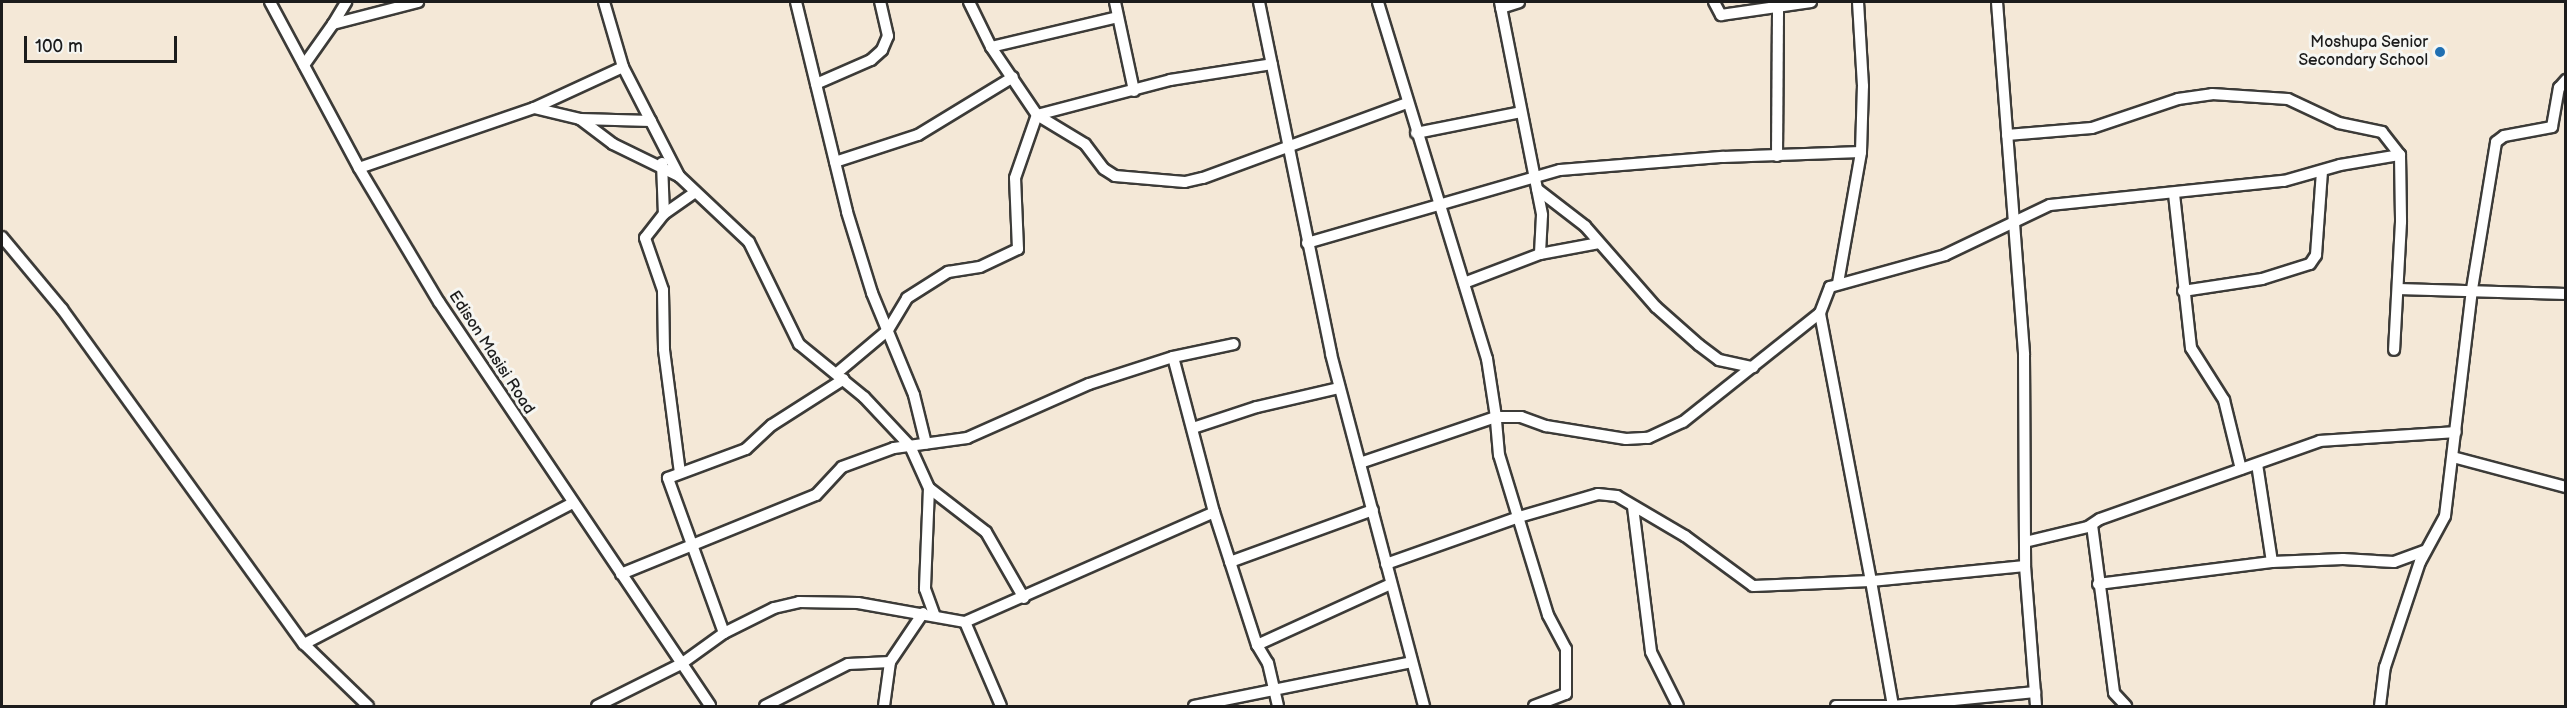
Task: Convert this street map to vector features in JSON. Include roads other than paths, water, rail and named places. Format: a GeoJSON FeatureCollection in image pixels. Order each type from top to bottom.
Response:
{"type":"FeatureCollection","features":[{"type":"Feature","properties":{"kind":"street","name":"Edison Masisi Road"},"geometry":{"type":"LineString","coordinates":[[270,2],[359,168],[439,302],[710,706]]}},
{"type":"Feature","properties":{"kind":"street"},"geometry":{"type":"LineString","coordinates":[[304,66],[346,2]]}},
{"type":"Feature","properties":{"kind":"street"},"geometry":{"type":"LineString","coordinates":[[333,24],[418,2]]}},
{"type":"Feature","properties":{"kind":"street"},"geometry":{"type":"LineString","coordinates":[[604,2],[623,67],[651,121],[663,151],[679,176],[694,193],[749,242],[799,344],[840,376],[910,446],[929,488],[925,589],[934,614]]}},
{"type":"Feature","properties":{"kind":"street"},"geometry":{"type":"LineString","coordinates":[[796,2],[853,232],[914,395],[926,444]]}},
{"type":"Feature","properties":{"kind":"street"},"geometry":{"type":"LineString","coordinates":[[816,84],[871,60],[882,50],[888,36],[880,2]]}},
{"type":"Feature","properties":{"kind":"street"},"geometry":{"type":"LineString","coordinates":[[969,2],[991,47],[1037,115],[1085,144],[1109,173],[1133,179],[1194,180],[1407,103]]}},
{"type":"Feature","properties":{"kind":"street"},"geometry":{"type":"LineString","coordinates":[[1115,2],[1134,90]]}},
{"type":"Feature","properties":{"kind":"street"},"geometry":{"type":"LineString","coordinates":[[1260,2],[1307,243],[1340,388],[1424,706]]}},
{"type":"Feature","properties":{"kind":"street"},"geometry":{"type":"LineString","coordinates":[[1378,2],[1416,133],[1487,359],[1496,417],[1497,446],[1548,615],[1566,649],[1566,694],[1557,703],[1534,706]]}},
{"type":"Feature","properties":{"kind":"street"},"geometry":{"type":"LineString","coordinates":[[1519,2],[1501,5],[1533,177],[1538,189],[1543,232],[1540,254]]}},
{"type":"Feature","properties":{"kind":"street"},"geometry":{"type":"LineString","coordinates":[[1714,2],[1721,15],[1811,2]]}},
{"type":"Feature","properties":{"kind":"street"},"geometry":{"type":"LineString","coordinates":[[1838,283],[1861,152],[1863,86],[1858,2]]}},
{"type":"Feature","properties":{"kind":"street"},"geometry":{"type":"LineString","coordinates":[[1997,2],[2024,355],[2025,566],[2037,706]]}},
{"type":"Feature","properties":{"kind":"street"},"geometry":{"type":"LineString","coordinates":[[1777,156],[1778,6]]}},
{"type":"Feature","properties":{"kind":"street"},"geometry":{"type":"LineString","coordinates":[[991,47],[1118,16]]}},
{"type":"Feature","properties":{"kind":"street"},"geometry":{"type":"LineString","coordinates":[[1037,115],[1170,80],[1272,64]]}},
{"type":"Feature","properties":{"kind":"street"},"geometry":{"type":"LineString","coordinates":[[359,168],[534,108],[623,67]]}},
{"type":"Feature","properties":{"kind":"street"},"geometry":{"type":"LineString","coordinates":[[835,162],[918,135],[1013,77]]}},
{"type":"Feature","properties":{"kind":"street"},"geometry":{"type":"LineString","coordinates":[[2380,706],[2385,667],[2424,550],[2444,520],[2472,289],[2496,142],[2504,136],[2552,127],[2559,88],[2565,80]]}},
{"type":"Feature","properties":{"kind":"street"},"geometry":{"type":"LineString","coordinates":[[2007,135],[2092,128],[2178,99],[2212,94],[2265,95],[2288,99],[2339,123],[2382,132],[2400,156],[2398,289],[2394,350]]}},
{"type":"Feature","properties":{"kind":"street"},"geometry":{"type":"LineString","coordinates":[[534,108],[580,119],[651,121]]}},
{"type":"Feature","properties":{"kind":"street"},"geometry":{"type":"LineString","coordinates":[[1416,133],[1521,112]]}},
{"type":"Feature","properties":{"kind":"street"},"geometry":{"type":"LineString","coordinates":[[724,633],[668,482],[680,473],[746,449],[772,425],[840,376],[888,330],[907,298],[948,272],[980,267],[1018,249],[1015,178],[1037,115]]}},
{"type":"Feature","properties":{"kind":"street"},"geometry":{"type":"LineString","coordinates":[[580,119],[613,144],[679,176]]}},
{"type":"Feature","properties":{"kind":"street"},"geometry":{"type":"LineString","coordinates":[[663,151],[661,167],[664,214]]}},
{"type":"Feature","properties":{"kind":"street"},"geometry":{"type":"LineString","coordinates":[[1307,243],[1533,177],[1607,164],[1861,152]]}},
{"type":"Feature","properties":{"kind":"street"},"geometry":{"type":"LineString","coordinates":[[1360,463],[1496,417],[1521,417],[1546,426],[1636,440],[1683,422],[1820,313],[1830,287],[1838,283],[1945,255],[2050,205],[2284,181],[2400,156]]}},
{"type":"Feature","properties":{"kind":"street"},"geometry":{"type":"LineString","coordinates":[[2183,291],[2262,279],[2310,264],[2316,255],[2322,171]]}},
{"type":"Feature","properties":{"kind":"street"},"geometry":{"type":"LineString","coordinates":[[1538,189],[1585,226],[1656,307],[1699,345],[1719,360],[1753,367]]}},
{"type":"Feature","properties":{"kind":"street"},"geometry":{"type":"LineString","coordinates":[[680,473],[664,349],[663,290],[645,238],[664,214],[694,193]]}},
{"type":"Feature","properties":{"kind":"street"},"geometry":{"type":"LineString","coordinates":[[2174,194],[2191,348],[2224,400],[2241,469]]}},
{"type":"Feature","properties":{"kind":"street"},"geometry":{"type":"LineString","coordinates":[[2,237],[62,309],[304,644],[368,706]]}},
{"type":"Feature","properties":{"kind":"street"},"geometry":{"type":"LineString","coordinates":[[1464,283],[1540,254],[1599,243]]}},
{"type":"Feature","properties":{"kind":"street"},"geometry":{"type":"LineString","coordinates":[[2398,289],[2472,289],[2565,295]]}},
{"type":"Feature","properties":{"kind":"street"},"geometry":{"type":"LineString","coordinates":[[1820,313],[1893,706]]}},
{"type":"Feature","properties":{"kind":"street"},"geometry":{"type":"LineString","coordinates":[[621,574],[816,495],[842,467],[910,446],[967,438],[1089,384],[1173,357],[1234,344]]}},
{"type":"Feature","properties":{"kind":"street"},"geometry":{"type":"LineString","coordinates":[[1173,357],[1214,512],[1257,645],[1268,663],[1278,706]]}},
{"type":"Feature","properties":{"kind":"street"},"geometry":{"type":"LineString","coordinates":[[1193,428],[1257,407],[1340,388]]}},
{"type":"Feature","properties":{"kind":"street"},"geometry":{"type":"LineString","coordinates":[[2025,542],[2092,525],[2241,469],[2334,438],[2456,432]]}},
{"type":"Feature","properties":{"kind":"street"},"geometry":{"type":"LineString","coordinates":[[2452,457],[2565,487]]}},
{"type":"Feature","properties":{"kind":"street"},"geometry":{"type":"LineString","coordinates":[[2257,464],[2272,562]]}},
{"type":"Feature","properties":{"kind":"street"},"geometry":{"type":"LineString","coordinates":[[929,488],[986,532],[1024,598]]}},
{"type":"Feature","properties":{"kind":"street"},"geometry":{"type":"LineString","coordinates":[[1386,564],[1519,517],[1598,494],[1617,496],[1685,536],[1753,586],[1871,581],[2025,566]]}},
{"type":"Feature","properties":{"kind":"street"},"geometry":{"type":"LineString","coordinates":[[304,644],[572,503]]}},
{"type":"Feature","properties":{"kind":"street"},"geometry":{"type":"LineString","coordinates":[[1633,507],[1651,652],[1678,706]]}},
{"type":"Feature","properties":{"kind":"street"},"geometry":{"type":"LineString","coordinates":[[1230,562],[1373,510]]}},
{"type":"Feature","properties":{"kind":"street"},"geometry":{"type":"LineString","coordinates":[[597,706],[681,664],[724,633],[774,608],[800,602],[858,603],[934,614],[965,622],[1024,598],[1214,512]]}},
{"type":"Feature","properties":{"kind":"street"},"geometry":{"type":"LineString","coordinates":[[2092,525],[2114,693],[2126,706]]}},
{"type":"Feature","properties":{"kind":"street"},"geometry":{"type":"LineString","coordinates":[[2098,584],[2272,562],[2343,558],[2394,562],[2424,550]]}},
{"type":"Feature","properties":{"kind":"street"},"geometry":{"type":"LineString","coordinates":[[1257,645],[1391,584]]}},
{"type":"Feature","properties":{"kind":"street"},"geometry":{"type":"LineString","coordinates":[[884,706],[890,662],[923,613]]}},
{"type":"Feature","properties":{"kind":"street"},"geometry":{"type":"LineString","coordinates":[[965,622],[1001,706]]}},
{"type":"Feature","properties":{"kind":"street"},"geometry":{"type":"LineString","coordinates":[[765,706],[848,664],[890,662]]}},
{"type":"Feature","properties":{"kind":"street"},"geometry":{"type":"LineString","coordinates":[[1194,706],[1273,688],[1412,662]]}},
{"type":"Feature","properties":{"kind":"street"},"geometry":{"type":"LineString","coordinates":[[1836,706],[1951,704],[2035,692]]}},
{"type":"Feature","properties":{"kind":"place","name":"Moshupa Senior Secondary School"},"geometry":{"type":"Point","coordinates":[2440,52]}}]}
